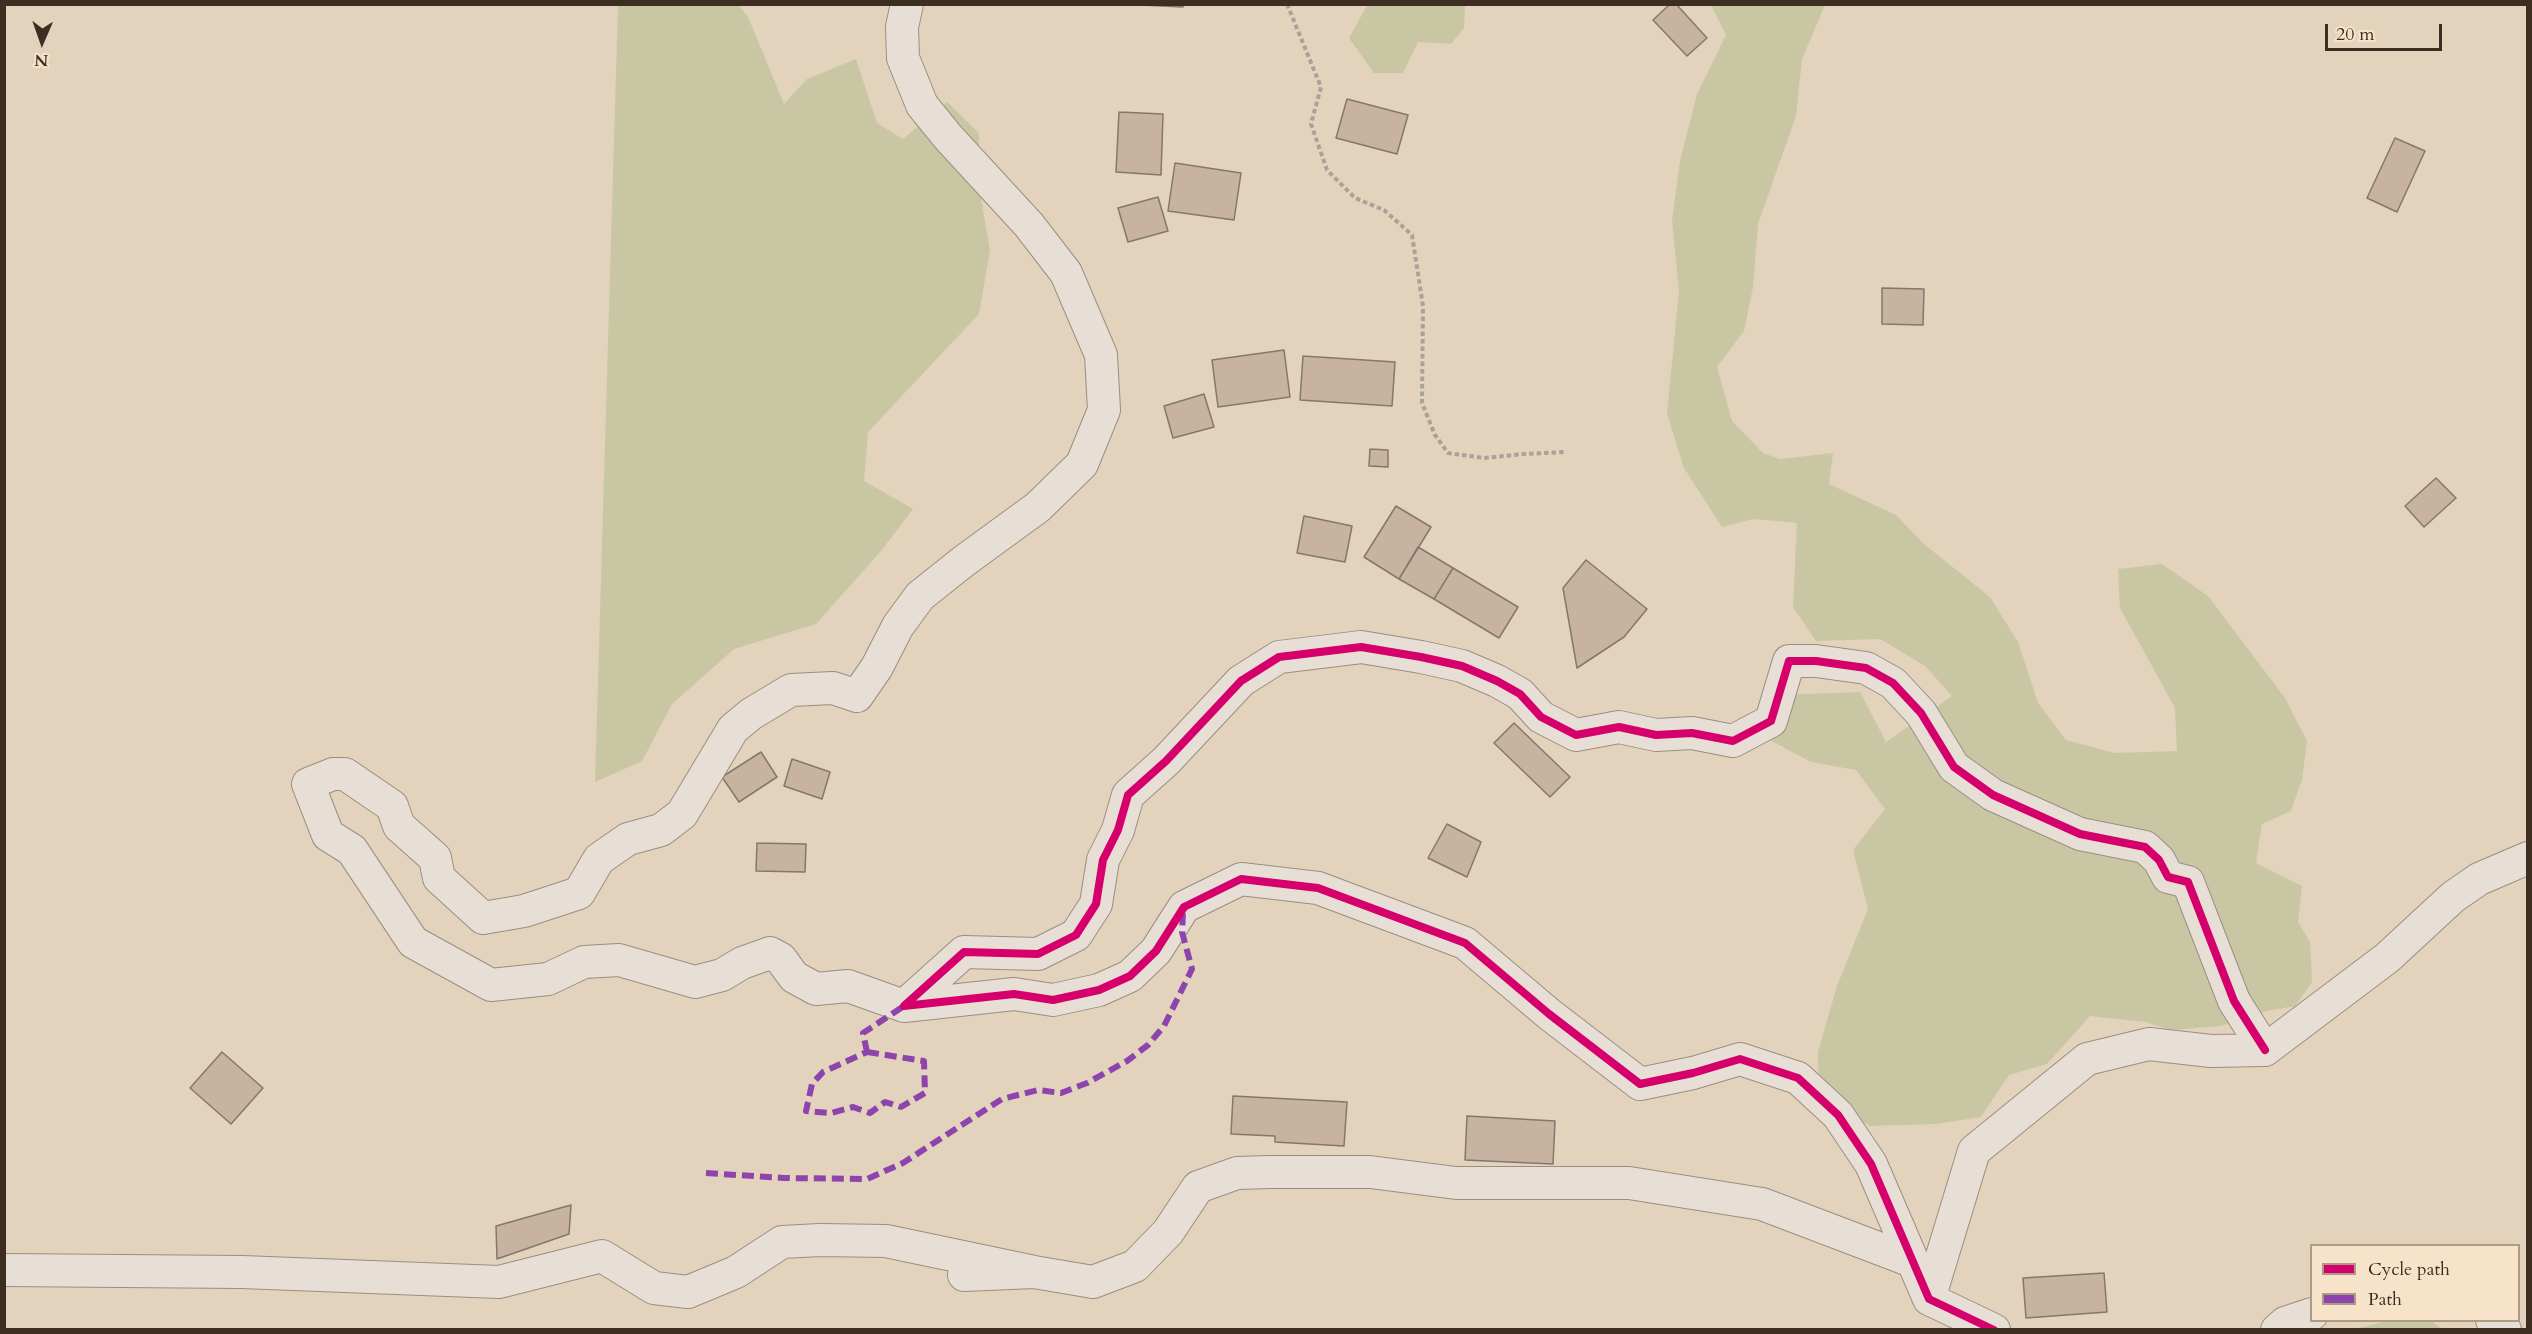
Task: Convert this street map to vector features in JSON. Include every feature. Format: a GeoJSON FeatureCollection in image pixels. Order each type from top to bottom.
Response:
{"type":"FeatureCollection","features":[{"type":"Feature","properties":{"kind":"street"},"geometry":{"type":"LineString","coordinates":[[907,4],[902,27],[903,58],[922,105],[962,153],[1029,225],[1066,273],[1101,355],[1104,410],[1082,464],[1038,507],[920,596],[898,626],[877,667],[857,696],[832,688],[791,690],[751,714],[733,729],[682,814],[661,830],[628,839],[598,859],[579,894],[524,911],[483,918],[439,878],[435,858],[399,826],[392,806],[345,774],[333,774],[308,784],[328,835],[352,850],[413,942],[491,985],[548,979],[584,962],[619,960],[695,982],[722,975],[742,963],[770,953],[781,959],[794,977],[816,989],[848,986],[904,1006],[1014,994],[1053,1000],[1099,990],[1130,976],[1156,951],[1184,907],[1241,879],[1318,888],[1465,943],[1549,1014],[1640,1084],[1693,1073],[1740,1059],[1798,1078],[1838,1115],[1871,1164],[1929,1299],[1994,1329]]}},
{"type":"Feature","properties":{"kind":"street"},"geometry":{"type":"LineString","coordinates":[[904,1006],[964,952],[1038,954],[1076,935],[1096,904],[1103,860],[1118,830],[1128,795],[1166,761],[1241,681],[1279,657],[1360,647],[1421,657],[1462,666],[1497,681],[1520,694],[1541,717],[1576,735],[1619,727],[1656,735],[1692,733],[1733,741],[1771,721],[1789,661],[1816,661],[1866,668],[1893,683],[1921,713],[1954,767],[1993,795],[2080,834],[2145,847],[2159,860],[2169,877],[2188,882],[2234,1001],[2265,1050]]}},
{"type":"Feature","properties":{"kind":"street"},"geometry":{"type":"LineString","coordinates":[[1929,1299],[1974,1151],[2087,1059],[2149,1044],[2211,1051],[2265,1050],[2387,958],[2453,897],[2479,879],[2528,858]]}},
{"type":"Feature","properties":{"kind":"street"},"geometry":{"type":"LineString","coordinates":[[4,1270],[242,1272],[499,1282],[602,1256],[654,1288],[688,1292],[736,1272],[782,1242],[820,1240],[886,1241],[1093,1282],[1135,1266],[1168,1232],[1198,1187],[1238,1173],[1270,1172],[1370,1172],[1456,1183],[1629,1183],[1762,1204],[1912,1261]]}},
{"type":"Feature","properties":{"kind":"street"},"geometry":{"type":"LineString","coordinates":[[964,1275],[1034,1272]]}},
{"type":"Feature","properties":{"kind":"street"},"geometry":{"type":"LineString","coordinates":[[2277,1329],[2285,1323],[2310,1315]]}},
{"type":"Feature","properties":{"kind":"path"},"geometry":{"type":"LineString","coordinates":[[1287,4],[1321,87],[1311,124],[1327,170],[1355,198],[1384,210],[1412,235],[1423,306],[1422,403],[1435,435],[1448,453],[1484,458],[1566,452]]}},
{"type":"Feature","properties":{"kind":"shaded area"},"geometry":{"type":"Polygon","coordinates":[[[1368,4],[1465,5],[1464,28],[1451,44],[1418,42],[1403,73],[1374,73],[1349,38],[1368,4]]]}},
{"type":"Feature","properties":{"kind":"shaded area"},"geometry":{"type":"Polygon","coordinates":[[[618,5],[739,5],[748,17],[784,104],[807,79],[856,59],[877,123],[903,139],[947,102],[979,133],[978,181],[990,250],[979,314],[868,432],[864,481],[913,509],[881,551],[816,624],[734,649],[672,704],[642,761],[595,782],[618,5]]]}},
{"type":"Feature","properties":{"kind":"shaded area"},"geometry":{"type":"Polygon","coordinates":[[[1711,5],[1825,5],[1802,59],[1796,116],[1758,224],[1753,287],[1744,331],[1717,367],[1732,421],[1763,453],[1780,459],[1833,453],[1829,484],[1896,515],[1924,544],[1990,597],[2018,642],[2038,703],[2066,740],[2115,753],[2177,751],[2175,708],[2120,608],[2118,569],[2162,564],[2208,596],[2285,698],[2307,741],[2302,780],[2291,811],[2262,824],[2256,863],[2302,886],[2298,922],[2310,942],[2312,982],[2295,1006],[2267,1011],[2221,1026],[2171,1030],[2145,1022],[2090,1016],[2047,1064],[2009,1075],[1981,1117],[1936,1124],[1870,1126],[1819,1099],[1818,1052],[1837,986],[1868,909],[1853,850],[1885,809],[1856,770],[1811,762],[1764,737],[1776,695],[1860,692],[1886,742],[1952,696],[1925,666],[1880,639],[1816,641],[1793,607],[1797,523],[1753,519],[1722,527],[1684,468],[1667,414],[1679,291],[1672,221],[1680,161],[1697,94],[1726,35],[1711,5]]]}},
{"type":"Feature","properties":{"kind":"shaded area"},"geometry":{"type":"Polygon","coordinates":[[[2384,1322],[2432,1322],[2442,1329],[2354,1329],[2384,1322]]]}},
{"type":"Feature","properties":{"kind":"building"},"geometry":{"type":"Polygon","coordinates":[[[1119,4],[1183,4],[1183,7],[1119,4]]]}},
{"type":"Feature","properties":{"kind":"building"},"geometry":{"type":"Polygon","coordinates":[[[1670,4],[1676,4],[1707,38],[1687,56],[1653,20],[1670,4]]]}},
{"type":"Feature","properties":{"kind":"building"},"geometry":{"type":"Polygon","coordinates":[[[1347,99],[1408,115],[1397,154],[1336,138],[1347,99]]]}},
{"type":"Feature","properties":{"kind":"building"},"geometry":{"type":"Polygon","coordinates":[[[1119,112],[1163,114],[1161,175],[1116,172],[1119,112]]]}},
{"type":"Feature","properties":{"kind":"building"},"geometry":{"type":"Polygon","coordinates":[[[2395,138],[2425,151],[2397,212],[2367,198],[2395,138]]]}},
{"type":"Feature","properties":{"kind":"building"},"geometry":{"type":"Polygon","coordinates":[[[1175,163],[1241,173],[1234,220],[1168,211],[1175,163]]]}},
{"type":"Feature","properties":{"kind":"building"},"geometry":{"type":"Polygon","coordinates":[[[1158,197],[1168,231],[1128,242],[1118,208],[1158,197]]]}},
{"type":"Feature","properties":{"kind":"building"},"geometry":{"type":"Polygon","coordinates":[[[1882,288],[1924,289],[1923,325],[1882,324],[1882,288]]]}},
{"type":"Feature","properties":{"kind":"building"},"geometry":{"type":"Polygon","coordinates":[[[1284,350],[1290,397],[1218,407],[1212,360],[1284,350]]]}},
{"type":"Feature","properties":{"kind":"building"},"geometry":{"type":"Polygon","coordinates":[[[1303,356],[1395,362],[1392,406],[1300,400],[1303,356]]]}},
{"type":"Feature","properties":{"kind":"building"},"geometry":{"type":"Polygon","coordinates":[[[1204,394],[1214,427],[1173,438],[1164,406],[1204,394]]]}},
{"type":"Feature","properties":{"kind":"building"},"geometry":{"type":"Polygon","coordinates":[[[1370,449],[1388,450],[1388,467],[1369,466],[1370,449]]]}},
{"type":"Feature","properties":{"kind":"building"},"geometry":{"type":"Polygon","coordinates":[[[2436,478],[2456,498],[2424,527],[2405,506],[2436,478]]]}},
{"type":"Feature","properties":{"kind":"building"},"geometry":{"type":"Polygon","coordinates":[[[1396,506],[1431,527],[1399,579],[1364,557],[1396,506]]]}},
{"type":"Feature","properties":{"kind":"building"},"geometry":{"type":"Polygon","coordinates":[[[1304,516],[1352,526],[1345,562],[1297,553],[1304,516]]]}},
{"type":"Feature","properties":{"kind":"building"},"geometry":{"type":"Polygon","coordinates":[[[1418,547],[1453,568],[1434,599],[1399,579],[1418,547]]]}},
{"type":"Feature","properties":{"kind":"building"},"geometry":{"type":"Polygon","coordinates":[[[1586,560],[1647,609],[1624,637],[1577,668],[1563,588],[1586,560]]]}},
{"type":"Feature","properties":{"kind":"building"},"geometry":{"type":"Polygon","coordinates":[[[1453,568],[1518,607],[1499,638],[1434,599],[1453,568]]]}},
{"type":"Feature","properties":{"kind":"building"},"geometry":{"type":"Polygon","coordinates":[[[1514,723],[1570,777],[1550,797],[1494,743],[1514,723]]]}},
{"type":"Feature","properties":{"kind":"building"},"geometry":{"type":"Polygon","coordinates":[[[761,752],[777,777],[739,802],[722,777],[761,752]]]}},
{"type":"Feature","properties":{"kind":"building"},"geometry":{"type":"Polygon","coordinates":[[[792,759],[830,772],[822,799],[784,786],[792,759]]]}},
{"type":"Feature","properties":{"kind":"building"},"geometry":{"type":"Polygon","coordinates":[[[1447,824],[1481,842],[1467,877],[1428,858],[1447,824]]]}},
{"type":"Feature","properties":{"kind":"building"},"geometry":{"type":"Polygon","coordinates":[[[757,843],[806,844],[805,872],[756,871],[757,843]]]}},
{"type":"Feature","properties":{"kind":"building"},"geometry":{"type":"Polygon","coordinates":[[[222,1052],[263,1088],[231,1124],[190,1088],[222,1052]]]}},
{"type":"Feature","properties":{"kind":"building"},"geometry":{"type":"Polygon","coordinates":[[[1233,1096],[1347,1102],[1344,1146],[1275,1142],[1275,1136],[1231,1134],[1233,1096]]]}},
{"type":"Feature","properties":{"kind":"building"},"geometry":{"type":"Polygon","coordinates":[[[1467,1116],[1555,1121],[1553,1164],[1465,1160],[1467,1116]]]}},
{"type":"Feature","properties":{"kind":"building"},"geometry":{"type":"Polygon","coordinates":[[[571,1205],[569,1234],[497,1259],[496,1226],[571,1205]]]}},
{"type":"Feature","properties":{"kind":"building"},"geometry":{"type":"Polygon","coordinates":[[[2104,1273],[2107,1312],[2026,1318],[2023,1278],[2104,1273]]]}},
{"type":"Feature","properties":{"kind":"marked path"},"geometry":{"type":"LineString","coordinates":[[706,1173],[784,1178],[867,1179],[903,1163],[1002,1099],[1038,1090],[1061,1093],[1087,1083],[1127,1061],[1148,1045],[1164,1026],[1192,969],[1182,932],[1183,913]]}},
{"type":"Feature","properties":{"kind":"marked path"},"geometry":{"type":"LineString","coordinates":[[867,1052],[863,1033],[904,1006]]}},
{"type":"Feature","properties":{"kind":"marked path"},"geometry":{"type":"LineString","coordinates":[[867,1052],[924,1061],[925,1093],[901,1107],[885,1102],[870,1113],[853,1107],[831,1113],[806,1111],[812,1084],[823,1072],[867,1052]]}},
{"type":"Feature","properties":{"kind":"cycle path"},"geometry":{"type":"LineString","coordinates":[[1994,1330],[1929,1299],[1871,1164],[1838,1115],[1798,1078],[1740,1059],[1693,1073],[1640,1084],[1549,1014],[1465,943],[1318,888],[1241,879],[1184,907],[1156,951],[1130,976],[1099,990],[1053,1000],[1014,994],[904,1006],[964,952],[1038,954],[1076,935],[1096,904],[1103,860],[1118,830],[1128,795],[1166,761],[1241,681],[1279,657],[1361,647],[1421,657],[1462,666],[1497,681],[1520,694],[1541,717],[1576,735],[1619,727],[1656,735],[1692,733],[1733,741],[1771,721],[1789,661],[1816,661],[1866,668],[1893,683],[1921,713],[1954,767],[1993,795],[2080,834],[2145,847],[2159,860],[2168,877],[2188,882],[2234,1001],[2265,1050]]}}]}
